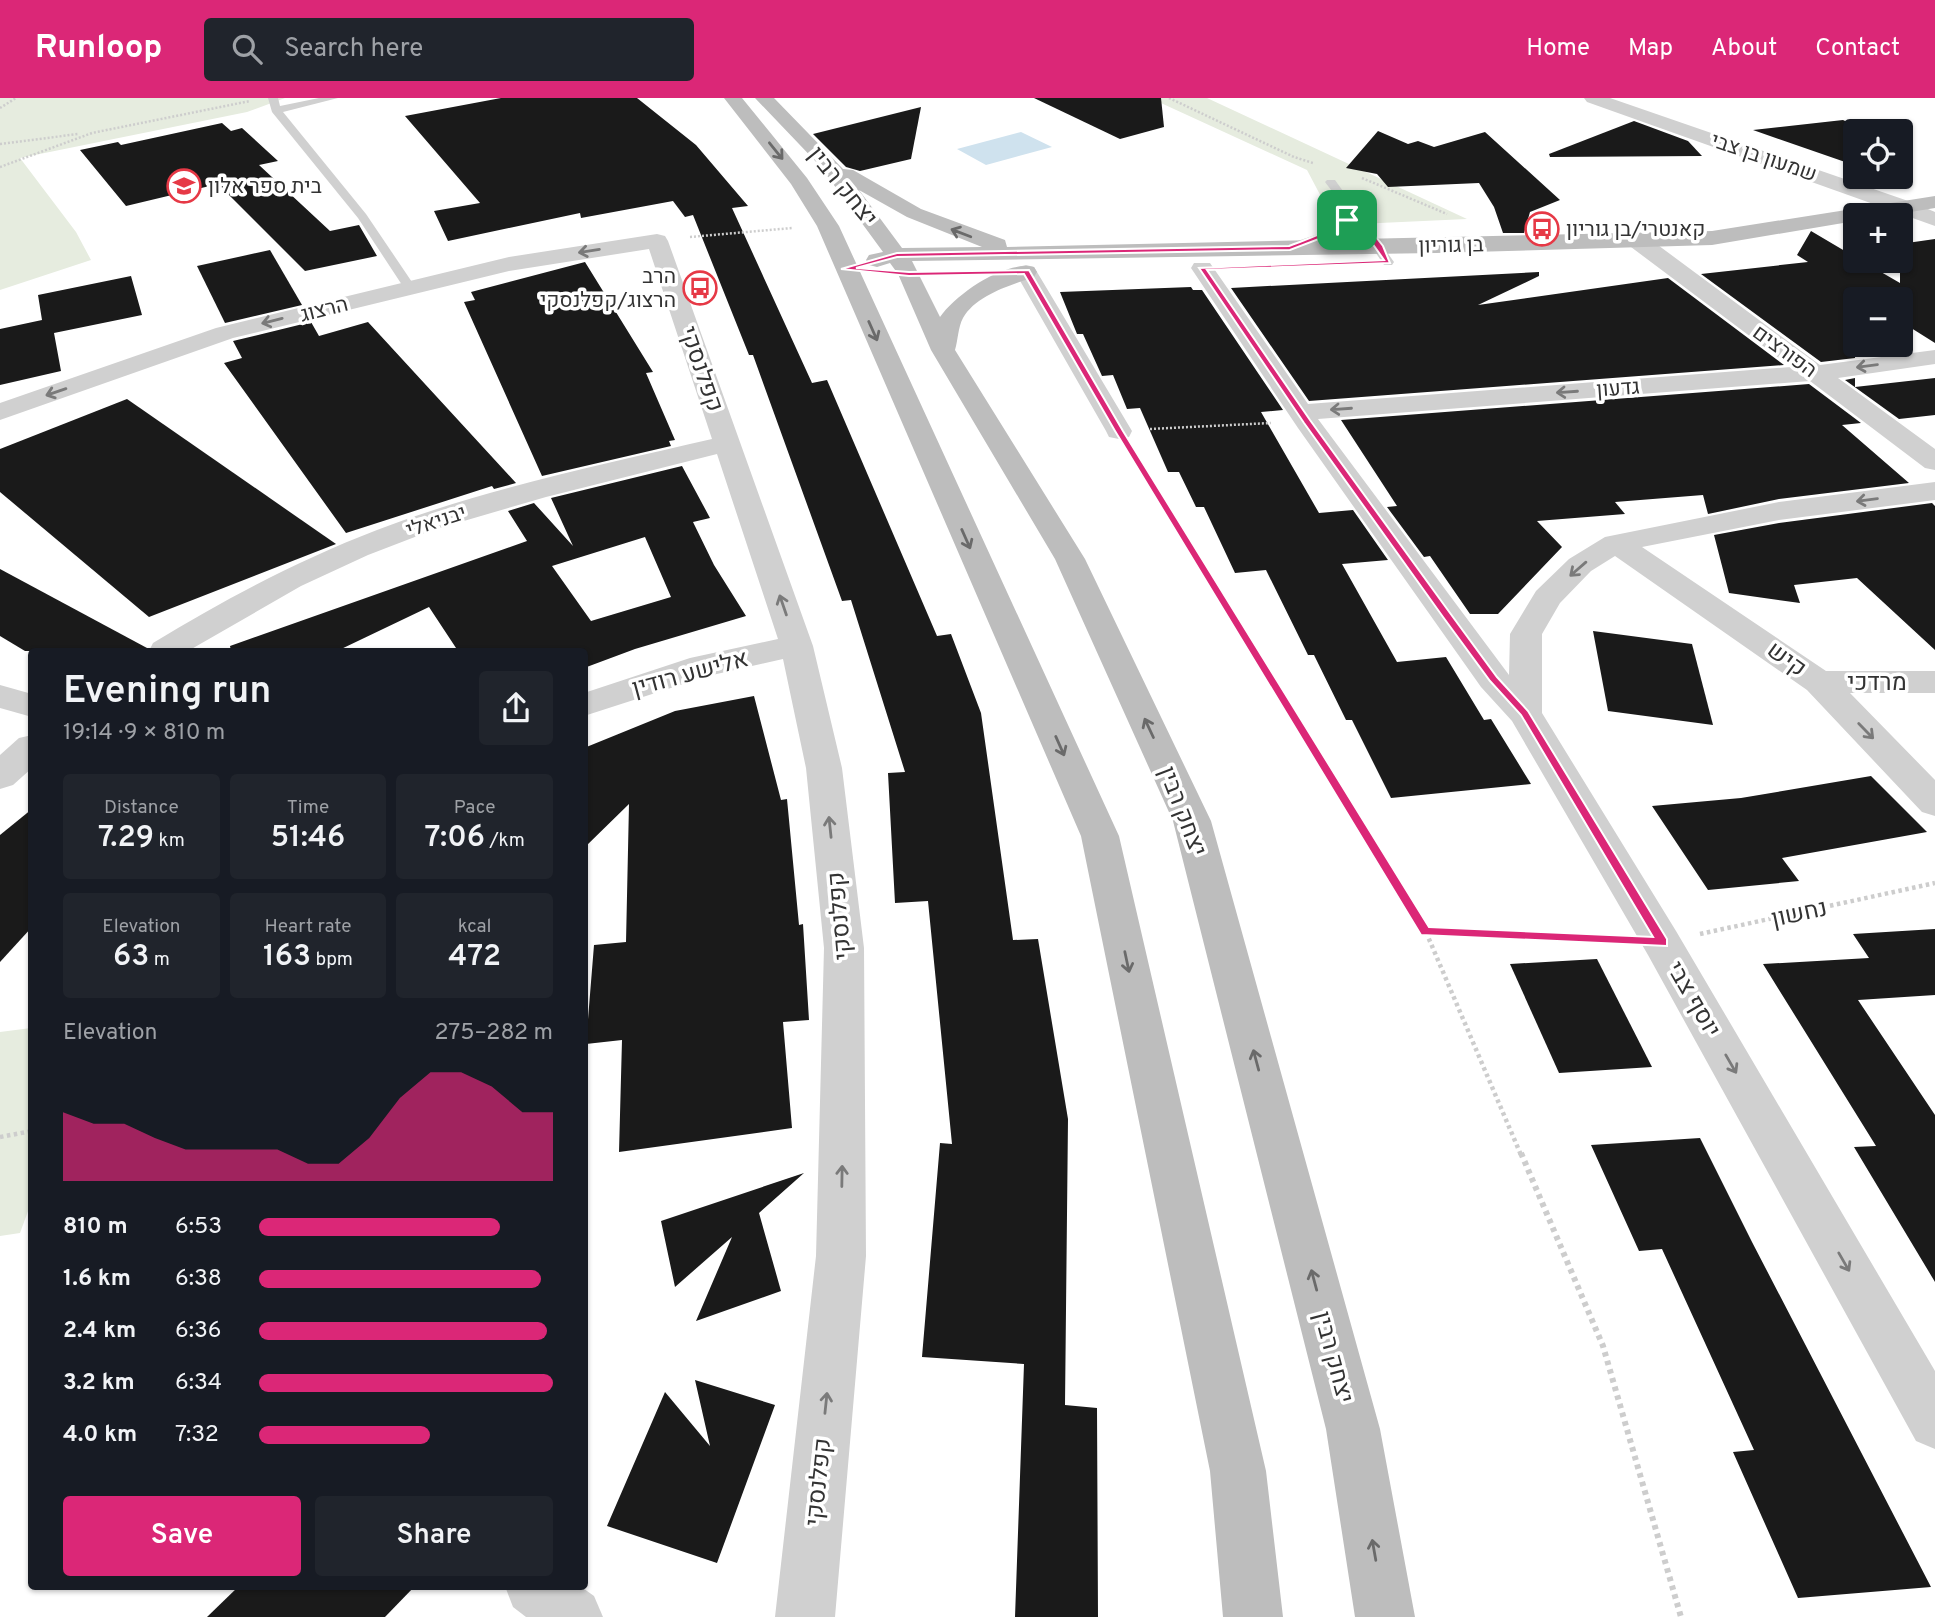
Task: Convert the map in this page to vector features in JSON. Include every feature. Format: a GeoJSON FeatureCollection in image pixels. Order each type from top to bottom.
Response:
{"type":"FeatureCollection","features":[{"type":"Feature","properties":{"kind":"main road","name":"יצחק רבין"},"geometry":{"type":"LineString","coordinates":[[733,98],[800,182],[828,226],[1100,836],[1238,1471],[1253,1617]]}},
{"type":"Feature","properties":{"kind":"main road","name":"יצחק רבין"},"geometry":{"type":"LineString","coordinates":[[764,98],[827,162],[903,265],[943,350],[1070,559],[1192,821],[1353,1429],[1385,1617]]}},
{"type":"Feature","properties":{"kind":"main road"},"geometry":{"type":"LineString","coordinates":[[827,162],[914,213],[1026,262]]}},
{"type":"Feature","properties":{"kind":"main road","name":"בן גוריון"},"geometry":{"type":"LineString","coordinates":[[1913,215],[1935,214]]}},
{"type":"Feature","properties":{"kind":"main road","name":"בן גוריון"},"geometry":{"type":"LineString","coordinates":[[1644,247],[1843,223]]}},
{"type":"Feature","properties":{"kind":"main road","name":"בן גוריון"},"geometry":{"type":"LineString","coordinates":[[1026,262],[1202,268],[1384,254],[1644,247],[1727,251],[1843,234]]}},
{"type":"Feature","properties":{"kind":"main road","name":"בן גוריון"},"geometry":{"type":"LineString","coordinates":[[845,269],[1290,248],[1384,254]]}},
{"type":"Feature","properties":{"kind":"main road"},"geometry":{"type":"LineString","coordinates":[[943,350],[951,318],[963,304],[1026,262]]}},
{"type":"Feature","properties":{"kind":"street","name":"שמעון בן צבי"},"geometry":{"type":"LineString","coordinates":[[1593,98],[1870,203]]}},
{"type":"Feature","properties":{"kind":"street","name":"הרצוג"},"geometry":{"type":"LineString","coordinates":[[0,412],[225,332],[509,264],[657,241]]}},
{"type":"Feature","properties":{"kind":"street","name":"קפלנסקי"},"geometry":{"type":"LineString","coordinates":[[657,241],[797,646],[824,768],[844,948],[841,1256],[805,1617]]}},
{"type":"Feature","properties":{"kind":"street","name":"הפורצים"},"geometry":{"type":"LineString","coordinates":[[1644,247],[1935,461]]}},
{"type":"Feature","properties":{"kind":"street"},"geometry":{"type":"LineString","coordinates":[[1026,262],[1119,431]]}},
{"type":"Feature","properties":{"kind":"street","name":"יוסף צבי"},"geometry":{"type":"LineString","coordinates":[[1202,268],[1303,417],[1493,679],[1525,713],[1662,943],[1935,1422]]}},
{"type":"Feature","properties":{"kind":"street","name":"גדעון"},"geometry":{"type":"LineString","coordinates":[[1303,417],[1815,373],[1935,358]]}},
{"type":"Feature","properties":{"kind":"street","name":"יבניאלי"},"geometry":{"type":"LineString","coordinates":[[170,648],[209,622],[312,570],[421,525],[578,478],[728,443]]}},
{"type":"Feature","properties":{"kind":"street"},"geometry":{"type":"LineString","coordinates":[[1525,713],[1526,634],[1548,598],[1580,565],[1616,542],[1779,511],[1935,491]]}},
{"type":"Feature","properties":{"kind":"street","name":"קיש"},"geometry":{"type":"LineString","coordinates":[[1616,542],[1819,682],[1935,803]]}},
{"type":"Feature","properties":{"kind":"street","name":"אלישע רודין"},"geometry":{"type":"LineString","coordinates":[[588,704],[702,666],[797,646]]}},
{"type":"Feature","properties":{"kind":"street","name":"מרדכי"},"geometry":{"type":"LineString","coordinates":[[1819,682],[1935,682]]}},
{"type":"Feature","properties":{"kind":"street"},"geometry":{"type":"LineString","coordinates":[[0,696],[28,705]]}},
{"type":"Feature","properties":{"kind":"street"},"geometry":{"type":"LineString","coordinates":[[0,776],[28,751]]}},
{"type":"Feature","properties":{"kind":"street"},"geometry":{"type":"LineString","coordinates":[[539,1590],[573,1617]]}},
{"type":"Feature","properties":{"kind":"lane"},"geometry":{"type":"LineString","coordinates":[[275,104],[333,98]]}},
{"type":"Feature","properties":{"kind":"lane"},"geometry":{"type":"LineString","coordinates":[[275,104],[362,216],[410,288]]}},
{"type":"Feature","properties":{"kind":"lane"},"geometry":{"type":"LineString","coordinates":[[1331,182],[1384,254]]}},
{"type":"Feature","properties":{"kind":"lane"},"geometry":{"type":"LineString","coordinates":[[1290,248],[1330,233],[1353,211]]}},
{"type":"Feature","properties":{"kind":"path"},"geometry":{"type":"LineString","coordinates":[[0,108],[16,98]]}},
{"type":"Feature","properties":{"kind":"path"},"geometry":{"type":"LineString","coordinates":[[1169,98],[1294,158],[1320,165]]}},
{"type":"Feature","properties":{"kind":"path"},"geometry":{"type":"LineString","coordinates":[[0,144],[92,132],[255,101]]}},
{"type":"Feature","properties":{"kind":"path"},"geometry":{"type":"LineString","coordinates":[[0,167],[41,147],[92,132]]}},
{"type":"Feature","properties":{"kind":"path"},"geometry":{"type":"LineString","coordinates":[[1358,176],[1419,202]]}},
{"type":"Feature","properties":{"kind":"path"},"geometry":{"type":"LineString","coordinates":[[657,241],[746,230],[828,226]]}},
{"type":"Feature","properties":{"kind":"path"},"geometry":{"type":"LineString","coordinates":[[1303,417],[1119,431],[1426,932],[1603,1346],[1681,1617]]}},
{"type":"Feature","properties":{"kind":"path","name":"נחשון"},"geometry":{"type":"LineString","coordinates":[[1426,932],[1662,943],[1935,883]]}},
{"type":"Feature","properties":{"kind":"path"},"geometry":{"type":"LineString","coordinates":[[0,1137],[28,1131]]}},
{"type":"Feature","properties":{"kind":"shaded area"},"geometry":{"type":"Polygon","coordinates":[[[0,98],[285,98],[247,112],[20,158],[76,232],[91,260],[0,290],[0,98]]]}},
{"type":"Feature","properties":{"kind":"shaded area"},"geometry":{"type":"Polygon","coordinates":[[[1150,98],[1207,98],[1467,219],[1336,225],[1307,170],[1150,98]]]}},
{"type":"Feature","properties":{"kind":"shaded area"},"geometry":{"type":"Polygon","coordinates":[[[28,1028],[28,1211],[20,1233],[0,1236],[0,1032],[28,1028]]]}},
{"type":"Feature","properties":{"kind":"water"},"geometry":{"type":"Polygon","coordinates":[[[1021,132],[1052,147],[986,165],[957,149],[1021,132]]]}},
{"type":"Feature","properties":{"kind":"building"},"geometry":{"type":"Polygon","coordinates":[[[501,98],[637,98],[696,145],[748,206],[732,208],[812,383],[827,380],[937,636],[951,634],[981,713],[1013,940],[1038,939],[1068,1119],[1065,1405],[1097,1408],[1098,1617],[1015,1617],[1024,1364],[922,1357],[940,1143],[952,1144],[928,901],[895,903],[888,773],[905,772],[851,600],[842,601],[753,355],[749,355],[693,215],[685,217],[673,201],[581,218],[580,213],[448,241],[434,211],[480,203],[405,116],[501,98]]]}},
{"type":"Feature","properties":{"kind":"building"},"geometry":{"type":"Polygon","coordinates":[[[1034,98],[1161,98],[1164,127],[1120,139],[1034,98]]]}},
{"type":"Feature","properties":{"kind":"building"},"geometry":{"type":"Polygon","coordinates":[[[921,107],[911,159],[860,171],[846,167],[813,134],[921,107]]]}},
{"type":"Feature","properties":{"kind":"building"},"geometry":{"type":"Polygon","coordinates":[[[1843,120],[1843,161],[1753,130],[1843,120]]]}},
{"type":"Feature","properties":{"kind":"building"},"geometry":{"type":"Polygon","coordinates":[[[1634,121],[1688,141],[1702,156],[1550,157],[1549,154],[1634,121]]]}},
{"type":"Feature","properties":{"kind":"building"},"geometry":{"type":"Polygon","coordinates":[[[222,123],[231,131],[242,128],[278,161],[259,165],[330,231],[359,225],[377,256],[305,271],[218,184],[126,206],[80,150],[118,142],[121,145],[222,123]]]}},
{"type":"Feature","properties":{"kind":"building"},"geometry":{"type":"Polygon","coordinates":[[[1378,131],[1408,144],[1418,141],[1434,147],[1485,132],[1560,200],[1530,212],[1524,233],[1503,233],[1494,207],[1479,183],[1388,187],[1377,174],[1346,168],[1378,131]]]}},
{"type":"Feature","properties":{"kind":"building"},"geometry":{"type":"Polygon","coordinates":[[[1811,231],[1843,250],[1843,273],[1883,273],[1900,283],[1900,273],[1913,273],[1913,242],[1935,239],[1935,343],[1913,329],[1913,287],[1843,287],[1843,357],[1855,358],[1821,362],[1701,274],[1808,262],[1797,255],[1811,231]]]}},
{"type":"Feature","properties":{"kind":"building"},"geometry":{"type":"Polygon","coordinates":[[[270,250],[302,305],[225,323],[197,266],[270,250]]]}},
{"type":"Feature","properties":{"kind":"building"},"geometry":{"type":"Polygon","coordinates":[[[585,262],[653,372],[646,373],[675,440],[669,441],[671,446],[542,476],[464,302],[475,300],[471,292],[585,262]]]}},
{"type":"Feature","properties":{"kind":"building"},"geometry":{"type":"Polygon","coordinates":[[[1539,272],[1539,276],[1478,305],[1668,278],[1784,365],[1309,401],[1231,288],[1539,272]]]}},
{"type":"Feature","properties":{"kind":"building"},"geometry":{"type":"Polygon","coordinates":[[[131,276],[142,315],[54,333],[61,371],[0,385],[0,329],[42,320],[38,295],[131,276]]]}},
{"type":"Feature","properties":{"kind":"building"},"geometry":{"type":"Polygon","coordinates":[[[1191,287],[1193,290],[1202,290],[1283,410],[1261,412],[1319,513],[1353,510],[1388,560],[1342,564],[1397,662],[1446,657],[1484,720],[1491,719],[1531,784],[1391,798],[1352,720],[1346,720],[1314,655],[1308,655],[1266,570],[1235,573],[1204,507],[1196,507],[1179,472],[1168,472],[1140,408],[1127,409],[1113,375],[1102,376],[1083,334],[1077,334],[1060,292],[1191,287]]]}},
{"type":"Feature","properties":{"kind":"building"},"geometry":{"type":"Polygon","coordinates":[[[311,322],[319,336],[368,322],[516,483],[494,489],[492,486],[346,533],[224,363],[242,358],[233,341],[311,322]]]}},
{"type":"Feature","properties":{"kind":"building"},"geometry":{"type":"Polygon","coordinates":[[[1855,378],[1855,387],[1935,378],[1935,415],[1899,419],[1845,380],[1855,378]]]}},
{"type":"Feature","properties":{"kind":"building"},"geometry":{"type":"Polygon","coordinates":[[[1809,384],[1861,423],[1842,425],[1909,483],[1779,499],[1708,514],[1703,495],[1615,502],[1625,514],[1537,521],[1562,547],[1498,614],[1470,614],[1430,556],[1424,557],[1387,507],[1397,506],[1341,420],[1809,384]]]}},
{"type":"Feature","properties":{"kind":"building"},"geometry":{"type":"Polygon","coordinates":[[[127,399],[336,544],[149,617],[0,492],[0,449],[127,399]]]}},
{"type":"Feature","properties":{"kind":"building"},"geometry":{"type":"Polygon","coordinates":[[[682,466],[710,518],[693,522],[714,565],[746,616],[635,649],[588,667],[588,648],[456,648],[429,607],[343,648],[230,648],[527,541],[508,511],[534,503],[573,546],[551,498],[682,466]],[[645,537],[552,566],[591,621],[671,597],[645,537]]]}},
{"type":"Feature","properties":{"kind":"building"},"geometry":{"type":"Polygon","coordinates":[[[1932,503],[1935,506],[1935,650],[1857,578],[1794,585],[1800,603],[1729,593],[1714,535],[1779,523],[1932,503]]]}},
{"type":"Feature","properties":{"kind":"building"},"geometry":{"type":"Polygon","coordinates":[[[0,569],[147,648],[28,648],[28,651],[25,651],[0,636],[0,569]]]}},
{"type":"Feature","properties":{"kind":"building"},"geometry":{"type":"Polygon","coordinates":[[[1593,631],[1692,644],[1713,725],[1608,711],[1593,631]]]}},
{"type":"Feature","properties":{"kind":"building"},"geometry":{"type":"Polygon","coordinates":[[[754,696],[781,800],[787,799],[799,925],[803,924],[809,1020],[783,1022],[792,1128],[619,1152],[622,1040],[588,1044],[588,1019],[594,945],[626,942],[629,804],[588,844],[588,746],[675,711],[754,696]]]}},
{"type":"Feature","properties":{"kind":"building"},"geometry":{"type":"Polygon","coordinates":[[[1871,776],[1927,832],[1782,858],[1799,881],[1708,890],[1652,806],[1741,798],[1871,776]]]}},
{"type":"Feature","properties":{"kind":"building"},"geometry":{"type":"Polygon","coordinates":[[[28,812],[28,931],[0,962],[0,835],[28,812]]]}},
{"type":"Feature","properties":{"kind":"building"},"geometry":{"type":"Polygon","coordinates":[[[1935,929],[1935,995],[1858,1000],[1935,1115],[1935,1282],[1854,1147],[1876,1146],[1763,964],[1869,958],[1853,934],[1935,929]]]}},
{"type":"Feature","properties":{"kind":"building"},"geometry":{"type":"Polygon","coordinates":[[[1597,959],[1652,1067],[1559,1073],[1510,964],[1597,959]]]}},
{"type":"Feature","properties":{"kind":"building"},"geometry":{"type":"Polygon","coordinates":[[[1700,1138],[1931,1587],[1798,1598],[1733,1452],[1754,1450],[1662,1249],[1639,1251],[1591,1145],[1700,1138]]]}},
{"type":"Feature","properties":{"kind":"building"},"geometry":{"type":"Polygon","coordinates":[[[804,1173],[759,1213],[781,1291],[696,1321],[732,1237],[675,1287],[661,1221],[804,1173]]]}},
{"type":"Feature","properties":{"kind":"building"},"geometry":{"type":"Polygon","coordinates":[[[695,1380],[775,1405],[717,1563],[607,1526],[665,1392],[710,1446],[695,1380]]]}},
{"type":"Feature","properties":{"kind":"building"},"geometry":{"type":"Polygon","coordinates":[[[235,1590],[411,1590],[385,1617],[207,1617],[235,1590]]]}},
{"type":"Feature","properties":{"kind":"place","name":"בית ספר אלון"},"geometry":{"type":"Point","coordinates":[184,186]}},
{"type":"Feature","properties":{"kind":"place","name":"קאנטרי/בן גוריון"},"geometry":{"type":"Point","coordinates":[1542,229]}},
{"type":"Feature","properties":{"kind":"place","name":"הרב הרצוג/קפלנסקי"},"geometry":{"type":"Point","coordinates":[700,288]}},
{"type":"Feature","properties":{"kind":"route"},"geometry":{"type":"LineString","coordinates":[[1353,211],[1380,246],[1388,262],[1202,268],[1307,422],[1493,679],[1525,713],[1662,943],[1426,932],[1119,431],[1026,272],[909,274],[845,269],[897,255],[1290,248],[1330,233],[1347,220],[1353,211]]}}]}
